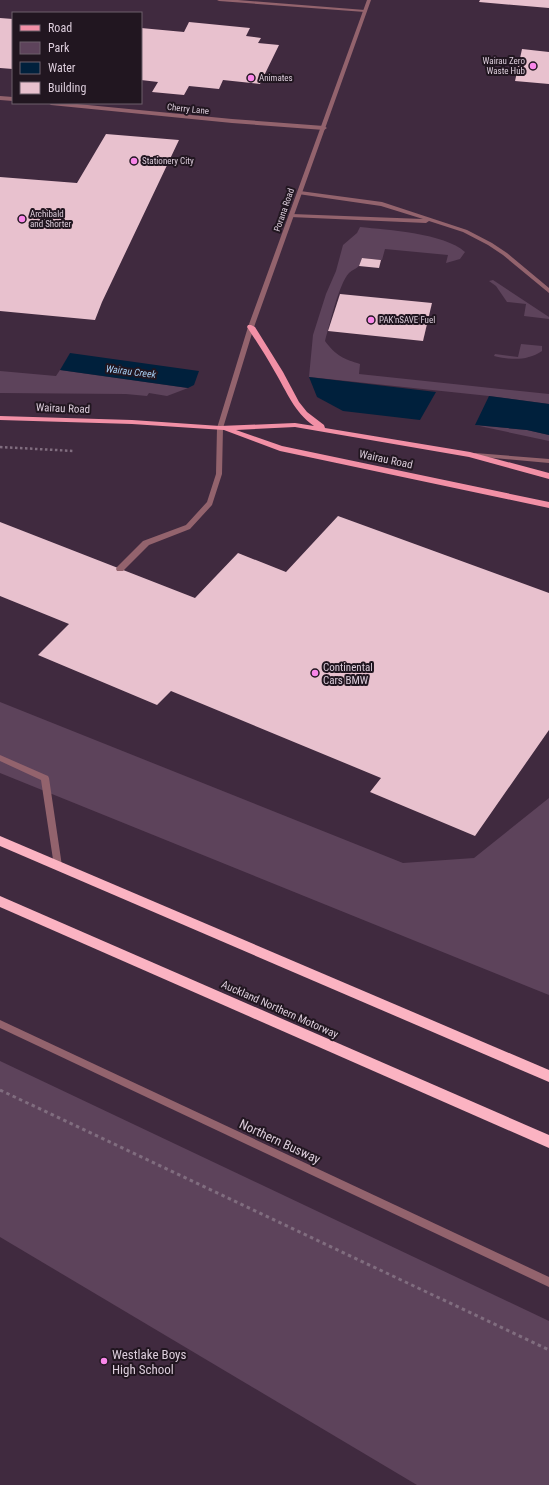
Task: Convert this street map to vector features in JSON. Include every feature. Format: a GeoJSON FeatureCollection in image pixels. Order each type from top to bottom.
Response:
{"type":"FeatureCollection","features":[{"type":"Feature","properties":{"kind":"highway"},"geometry":{"type":"LineString","coordinates":[[0,841],[549,1076]]}},
{"type":"Feature","properties":{"kind":"highway","name":"Auckland Northern Motorway"},"geometry":{"type":"LineString","coordinates":[[0,901],[549,1142]]}},
{"type":"Feature","properties":{"kind":"main road"},"geometry":{"type":"LineString","coordinates":[[251,327],[280,374],[296,407],[309,419],[326,430]]}},
{"type":"Feature","properties":{"kind":"main road","name":"Wairau Road"},"geometry":{"type":"LineString","coordinates":[[0,418],[118,421],[220,428],[295,425],[470,455],[549,476]]}},
{"type":"Feature","properties":{"kind":"main road","name":"Wairau Road"},"geometry":{"type":"LineString","coordinates":[[220,428],[280,448],[549,505]]}},
{"type":"Feature","properties":{"kind":"street"},"geometry":{"type":"LineString","coordinates":[[219,0],[366,11]]}},
{"type":"Feature","properties":{"kind":"street","name":"Porana Road"},"geometry":{"type":"LineString","coordinates":[[120,569],[146,543],[188,527],[210,503],[219,474],[220,428],[251,327],[369,0]]}},
{"type":"Feature","properties":{"kind":"street"},"geometry":{"type":"LineString","coordinates":[[0,98],[12,99]]}},
{"type":"Feature","properties":{"kind":"street","name":"Cherry Lane"},"geometry":{"type":"LineString","coordinates":[[61,104],[232,121],[324,128]]}},
{"type":"Feature","properties":{"kind":"street"},"geometry":{"type":"LineString","coordinates":[[300,193],[382,204],[465,231],[490,244],[549,291]]}},
{"type":"Feature","properties":{"kind":"street"},"geometry":{"type":"LineString","coordinates":[[292,216],[435,222]]}},
{"type":"Feature","properties":{"kind":"street"},"geometry":{"type":"LineString","coordinates":[[470,455],[549,461]]}},
{"type":"Feature","properties":{"kind":"street"},"geometry":{"type":"LineString","coordinates":[[0,758],[45,778],[58,866]]}},
{"type":"Feature","properties":{"kind":"street","name":"Northern Busway"},"geometry":{"type":"LineString","coordinates":[[0,1024],[549,1282]]}},
{"type":"Feature","properties":{"kind":"path"},"geometry":{"type":"LineString","coordinates":[[0,447],[74,451]]}},
{"type":"Feature","properties":{"kind":"path"},"geometry":{"type":"LineString","coordinates":[[0,1090],[549,1350]]}},
{"type":"Feature","properties":{"kind":"green space"},"geometry":{"type":"Polygon","coordinates":[[[360,227],[400,231],[444,240],[465,252],[460,259],[446,263],[448,255],[385,249],[382,260],[362,258],[359,266],[350,272],[345,278],[325,341],[337,354],[360,364],[359,374],[549,394],[549,404],[489,396],[309,377],[313,335],[326,294],[336,271],[343,245],[357,233],[360,227]]]}},
{"type":"Feature","properties":{"kind":"green space"},"geometry":{"type":"Polygon","coordinates":[[[493,280],[549,317],[549,319],[524,316],[526,304],[507,302],[496,286],[489,281],[493,280]]]}},
{"type":"Feature","properties":{"kind":"green space"},"geometry":{"type":"Polygon","coordinates":[[[521,344],[542,346],[542,351],[531,357],[519,359],[494,356],[495,354],[518,357],[521,344]]]}},
{"type":"Feature","properties":{"kind":"green space"},"geometry":{"type":"Polygon","coordinates":[[[60,370],[188,388],[167,396],[149,393],[147,396],[126,394],[0,393],[0,371],[56,376],[60,370]]]}},
{"type":"Feature","properties":{"kind":"green space"},"geometry":{"type":"Polygon","coordinates":[[[475,425],[527,430],[549,435],[549,441],[475,425]]]}},
{"type":"Feature","properties":{"kind":"green space"},"geometry":{"type":"Polygon","coordinates":[[[0,702],[403,863],[474,858],[549,798],[549,995],[0,773],[0,702]]]}},
{"type":"Feature","properties":{"kind":"green space"},"geometry":{"type":"Polygon","coordinates":[[[0,1061],[549,1321],[549,1485],[417,1485],[0,1237],[0,1061]]]}},
{"type":"Feature","properties":{"kind":"water","name":"Wairau Creek"},"geometry":{"type":"Polygon","coordinates":[[[70,353],[199,371],[194,385],[188,388],[60,370],[70,353]]]}},
{"type":"Feature","properties":{"kind":"water"},"geometry":{"type":"Polygon","coordinates":[[[309,377],[436,392],[420,420],[343,411],[317,397],[309,377]]]}},
{"type":"Feature","properties":{"kind":"water"},"geometry":{"type":"Polygon","coordinates":[[[489,396],[549,404],[549,435],[527,430],[475,425],[489,396]]]}},
{"type":"Feature","properties":{"kind":"building"},"geometry":{"type":"Polygon","coordinates":[[[480,0],[549,0],[549,8],[479,2],[480,0]]]}},
{"type":"Feature","properties":{"kind":"building"},"geometry":{"type":"Polygon","coordinates":[[[0,18],[12,19],[12,69],[0,68],[0,18]]]}},
{"type":"Feature","properties":{"kind":"building"},"geometry":{"type":"Polygon","coordinates":[[[189,22],[250,28],[246,36],[261,38],[258,43],[279,45],[260,84],[223,80],[219,89],[189,86],[184,95],[152,92],[158,82],[142,80],[142,28],[184,32],[189,22]]]}},
{"type":"Feature","properties":{"kind":"building","name":"Wairau Zero Waste Hub"},"geometry":{"type":"Polygon","coordinates":[[[522,49],[549,52],[549,84],[515,81],[522,49]]]}},
{"type":"Feature","properties":{"kind":"building"},"geometry":{"type":"Polygon","coordinates":[[[106,134],[179,140],[102,302],[95,320],[0,311],[0,177],[77,183],[106,134]]]}},
{"type":"Feature","properties":{"kind":"building"},"geometry":{"type":"Polygon","coordinates":[[[362,258],[381,260],[379,268],[359,266],[362,258]]]}},
{"type":"Feature","properties":{"kind":"building"},"geometry":{"type":"Polygon","coordinates":[[[340,294],[432,303],[423,341],[328,331],[340,294]]]}},
{"type":"Feature","properties":{"kind":"building","name":"Continental Cars BMW"},"geometry":{"type":"Polygon","coordinates":[[[338,516],[549,593],[549,730],[475,836],[370,792],[381,778],[171,691],[157,705],[38,655],[69,624],[0,596],[0,522],[195,598],[238,553],[286,572],[338,516]]]}},
{"type":"Feature","properties":{"kind":"place","name":"Wairau Zero Waste Hub"},"geometry":{"type":"Point","coordinates":[533,66]}},
{"type":"Feature","properties":{"kind":"place","name":"Animates"},"geometry":{"type":"Point","coordinates":[251,78]}},
{"type":"Feature","properties":{"kind":"place","name":"Stationery City"},"geometry":{"type":"Point","coordinates":[134,161]}},
{"type":"Feature","properties":{"kind":"place","name":"Archibald and Shorter"},"geometry":{"type":"Point","coordinates":[22,219]}},
{"type":"Feature","properties":{"kind":"place","name":"PAK'nSAVE Fuel"},"geometry":{"type":"Point","coordinates":[371,320]}},
{"type":"Feature","properties":{"kind":"place","name":"Continental Cars BMW"},"geometry":{"type":"Point","coordinates":[315,673]}},
{"type":"Feature","properties":{"kind":"place","name":"Westlake Boys High School"},"geometry":{"type":"Point","coordinates":[104,1361]}}]}
